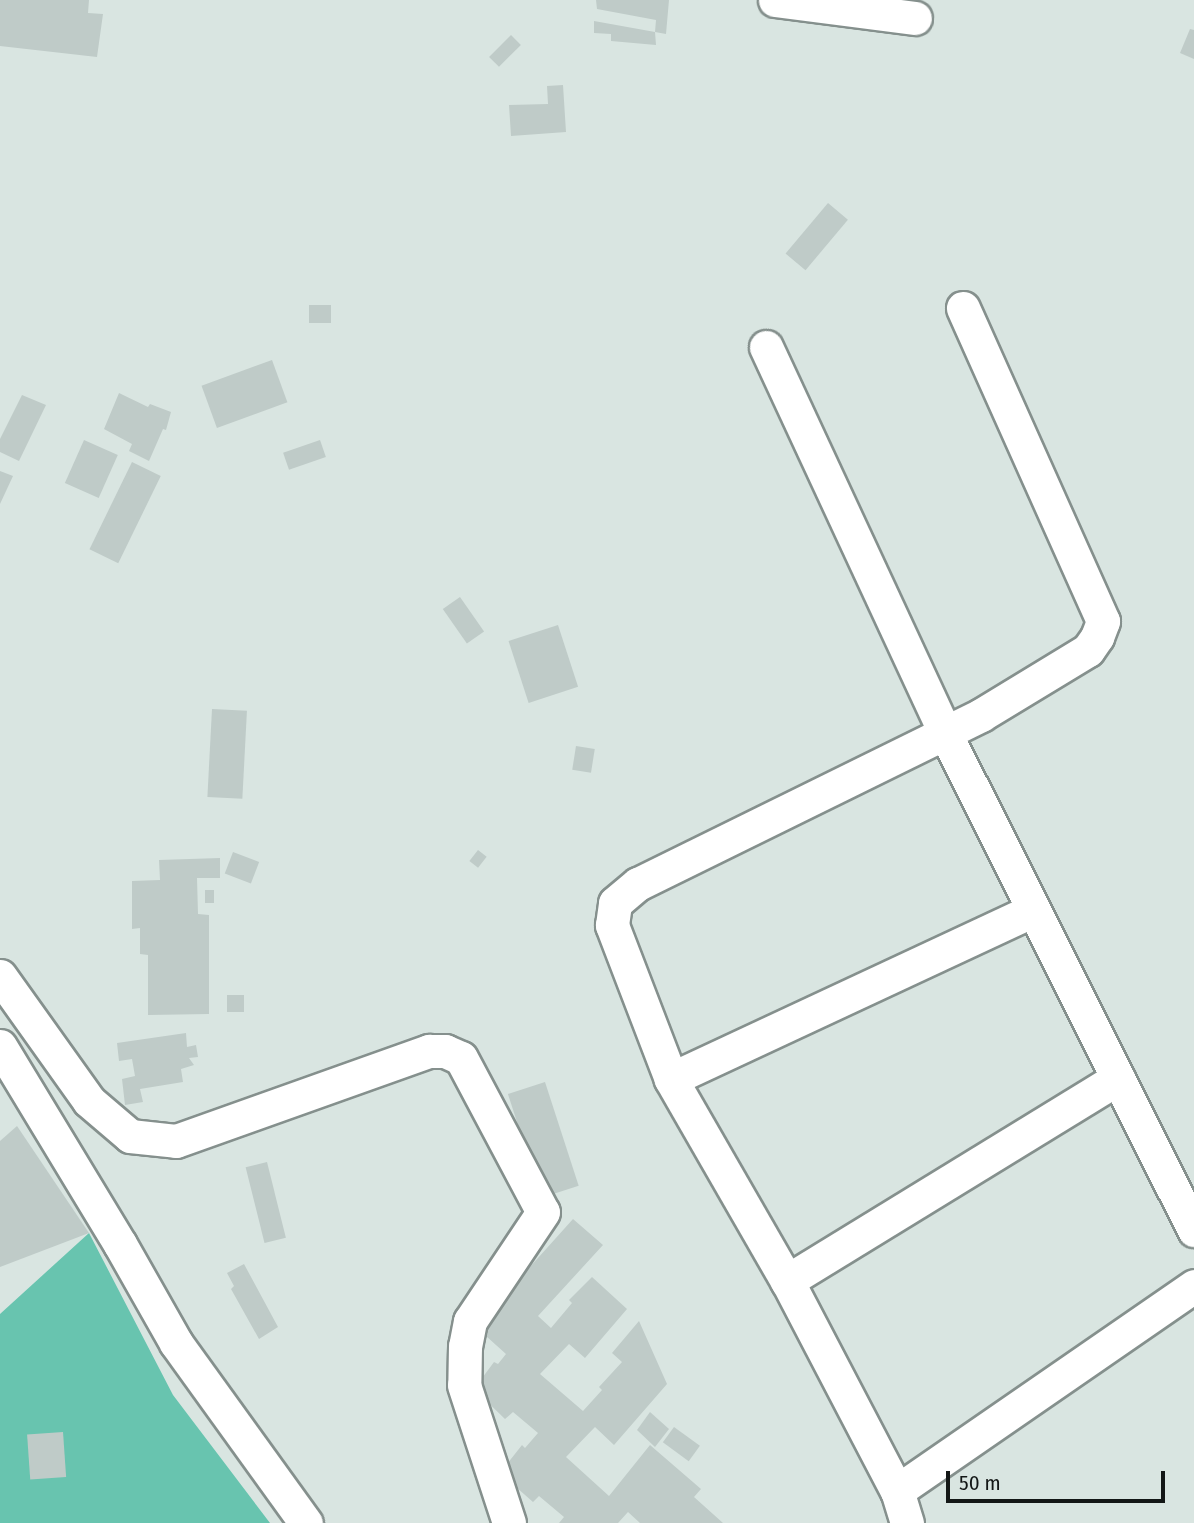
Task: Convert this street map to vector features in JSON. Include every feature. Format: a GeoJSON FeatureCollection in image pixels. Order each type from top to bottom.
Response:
{"type":"FeatureCollection","features":[{"type":"Feature","properties":{"kind":"street"},"geometry":{"type":"LineString","coordinates":[[775,0],[915,18]]}},
{"type":"Feature","properties":{"kind":"street"},"geometry":{"type":"LineString","coordinates":[[907,1523],[897,1491],[787,1281],[671,1079],[612,925],[615,903],[638,884],[945,733],[1039,683],[1088,650],[1103,621],[963,308]]}},
{"type":"Feature","properties":{"kind":"street"},"geometry":{"type":"LineString","coordinates":[[766,347],[945,733],[1194,1230]]}},
{"type":"Feature","properties":{"kind":"street"},"geometry":{"type":"LineString","coordinates":[[671,1079],[1033,909]]}},
{"type":"Feature","properties":{"kind":"street"},"geometry":{"type":"LineString","coordinates":[[0,976],[89,1101],[131,1136],[176,1142],[429,1051],[445,1051],[461,1058],[543,1212],[470,1321],[465,1346],[464,1385],[509,1523]]}},
{"type":"Feature","properties":{"kind":"street"},"geometry":{"type":"LineString","coordinates":[[0,1046],[120,1244],[176,1343],[306,1523]]}},
{"type":"Feature","properties":{"kind":"street"},"geometry":{"type":"LineString","coordinates":[[787,1281],[1118,1078]]}},
{"type":"Feature","properties":{"kind":"street"},"geometry":{"type":"LineString","coordinates":[[897,1491],[1194,1286]]}},
{"type":"Feature","properties":{"kind":"green space"},"geometry":{"type":"Polygon","coordinates":[[[89,1233],[173,1395],[270,1523],[0,1523],[0,1314],[89,1233]]]}},
{"type":"Feature","properties":{"kind":"building"},"geometry":{"type":"Polygon","coordinates":[[[0,0],[89,0],[88,13],[103,14],[97,57],[0,46],[0,0]]]}},
{"type":"Feature","properties":{"kind":"building"},"geometry":{"type":"Polygon","coordinates":[[[596,0],[669,0],[666,34],[655,32],[656,20],[597,9],[596,0]]]}},
{"type":"Feature","properties":{"kind":"building"},"geometry":{"type":"Polygon","coordinates":[[[594,21],[655,32],[656,45],[611,41],[611,34],[594,33],[594,21]]]}},
{"type":"Feature","properties":{"kind":"building"},"geometry":{"type":"Polygon","coordinates":[[[1190,29],[1194,30],[1194,59],[1180,53],[1190,29]]]}},
{"type":"Feature","properties":{"kind":"building"},"geometry":{"type":"Polygon","coordinates":[[[511,35],[521,45],[499,67],[489,57],[511,35]]]}},
{"type":"Feature","properties":{"kind":"building"},"geometry":{"type":"Polygon","coordinates":[[[563,85],[566,132],[511,136],[509,105],[548,104],[547,86],[563,85]]]}},
{"type":"Feature","properties":{"kind":"building"},"geometry":{"type":"Polygon","coordinates":[[[828,203],[848,220],[805,270],[786,254],[828,203]]]}},
{"type":"Feature","properties":{"kind":"building"},"geometry":{"type":"Polygon","coordinates":[[[309,305],[331,305],[331,323],[309,323],[309,305]]]}},
{"type":"Feature","properties":{"kind":"building"},"geometry":{"type":"Polygon","coordinates":[[[272,360],[287,402],[217,428],[202,386],[272,360]]]}},
{"type":"Feature","properties":{"kind":"building"},"geometry":{"type":"Polygon","coordinates":[[[119,393],[148,407],[150,404],[171,412],[166,430],[163,429],[149,461],[129,451],[132,444],[104,429],[119,393]]]}},
{"type":"Feature","properties":{"kind":"building"},"geometry":{"type":"Polygon","coordinates":[[[22,395],[46,405],[19,461],[0,452],[0,439],[22,395]]]}},
{"type":"Feature","properties":{"kind":"building"},"geometry":{"type":"Polygon","coordinates":[[[84,440],[118,455],[99,498],[65,483],[84,440]]]}},
{"type":"Feature","properties":{"kind":"building"},"geometry":{"type":"Polygon","coordinates":[[[320,440],[326,457],[289,470],[283,453],[320,440]]]}},
{"type":"Feature","properties":{"kind":"building"},"geometry":{"type":"Polygon","coordinates":[[[132,462],[161,476],[118,563],[89,549],[132,462]]]}},
{"type":"Feature","properties":{"kind":"building"},"geometry":{"type":"Polygon","coordinates":[[[0,471],[13,476],[0,504],[0,471]]]}},
{"type":"Feature","properties":{"kind":"building"},"geometry":{"type":"Polygon","coordinates":[[[460,597],[484,631],[467,643],[443,609],[460,597]]]}},
{"type":"Feature","properties":{"kind":"building"},"geometry":{"type":"Polygon","coordinates":[[[558,625],[578,687],[529,703],[509,641],[558,625]]]}},
{"type":"Feature","properties":{"kind":"building"},"geometry":{"type":"Polygon","coordinates":[[[212,709],[247,711],[242,799],[207,797],[212,709]]]}},
{"type":"Feature","properties":{"kind":"building"},"geometry":{"type":"Polygon","coordinates":[[[576,746],[595,749],[591,773],[572,770],[576,746]]]}},
{"type":"Feature","properties":{"kind":"building"},"geometry":{"type":"Polygon","coordinates":[[[478,850],[487,857],[478,868],[469,861],[478,850]]]}},
{"type":"Feature","properties":{"kind":"building"},"geometry":{"type":"Polygon","coordinates":[[[233,852],[259,862],[251,884],[225,873],[233,852]]]}},
{"type":"Feature","properties":{"kind":"building"},"geometry":{"type":"Polygon","coordinates":[[[220,858],[220,878],[197,878],[198,914],[209,915],[209,1014],[148,1015],[148,955],[140,954],[140,928],[132,929],[132,881],[160,880],[159,860],[220,858]]]}},
{"type":"Feature","properties":{"kind":"building"},"geometry":{"type":"Polygon","coordinates":[[[205,890],[214,890],[214,903],[205,903],[205,890]]]}},
{"type":"Feature","properties":{"kind":"building"},"geometry":{"type":"Polygon","coordinates":[[[227,995],[244,995],[244,1012],[227,1012],[227,995]]]}},
{"type":"Feature","properties":{"kind":"building"},"geometry":{"type":"Polygon","coordinates":[[[186,1033],[187,1047],[196,1045],[198,1057],[189,1058],[194,1065],[181,1069],[183,1082],[140,1089],[143,1102],[125,1105],[122,1079],[135,1076],[132,1059],[119,1061],[117,1043],[186,1033]]]}},
{"type":"Feature","properties":{"kind":"building"},"geometry":{"type":"Polygon","coordinates":[[[545,1082],[579,1186],[542,1198],[508,1094],[545,1082]]]}},
{"type":"Feature","properties":{"kind":"building"},"geometry":{"type":"Polygon","coordinates":[[[17,1126],[89,1233],[0,1267],[0,1141],[17,1126]]]}},
{"type":"Feature","properties":{"kind":"building"},"geometry":{"type":"Polygon","coordinates":[[[267,1162],[286,1238],[265,1243],[246,1167],[267,1162]]]}},
{"type":"Feature","properties":{"kind":"building"},"geometry":{"type":"Polygon","coordinates":[[[573,1219],[603,1245],[538,1316],[551,1328],[572,1303],[569,1300],[592,1277],[627,1309],[585,1358],[569,1344],[540,1374],[583,1411],[602,1390],[599,1387],[622,1362],[612,1353],[639,1321],[667,1384],[614,1445],[595,1427],[566,1457],[609,1496],[650,1445],[701,1489],[694,1497],[723,1523],[640,1523],[628,1512],[618,1523],[559,1523],[564,1517],[539,1496],[533,1502],[500,1473],[522,1445],[525,1448],[538,1433],[513,1412],[505,1419],[474,1389],[494,1362],[498,1364],[506,1354],[476,1327],[573,1219]]]}},
{"type":"Feature","properties":{"kind":"building"},"geometry":{"type":"Polygon","coordinates":[[[244,1264],[278,1327],[259,1339],[231,1289],[234,1286],[227,1273],[244,1264]]]}},
{"type":"Feature","properties":{"kind":"building"},"geometry":{"type":"Polygon","coordinates":[[[650,1412],[669,1429],[655,1447],[637,1430],[650,1412]]]}},
{"type":"Feature","properties":{"kind":"building"},"geometry":{"type":"Polygon","coordinates":[[[674,1427],[700,1446],[689,1461],[663,1442],[674,1427]]]}},
{"type":"Feature","properties":{"kind":"building"},"geometry":{"type":"Polygon","coordinates":[[[63,1432],[66,1477],[30,1479],[27,1435],[63,1432]]]}}]}
